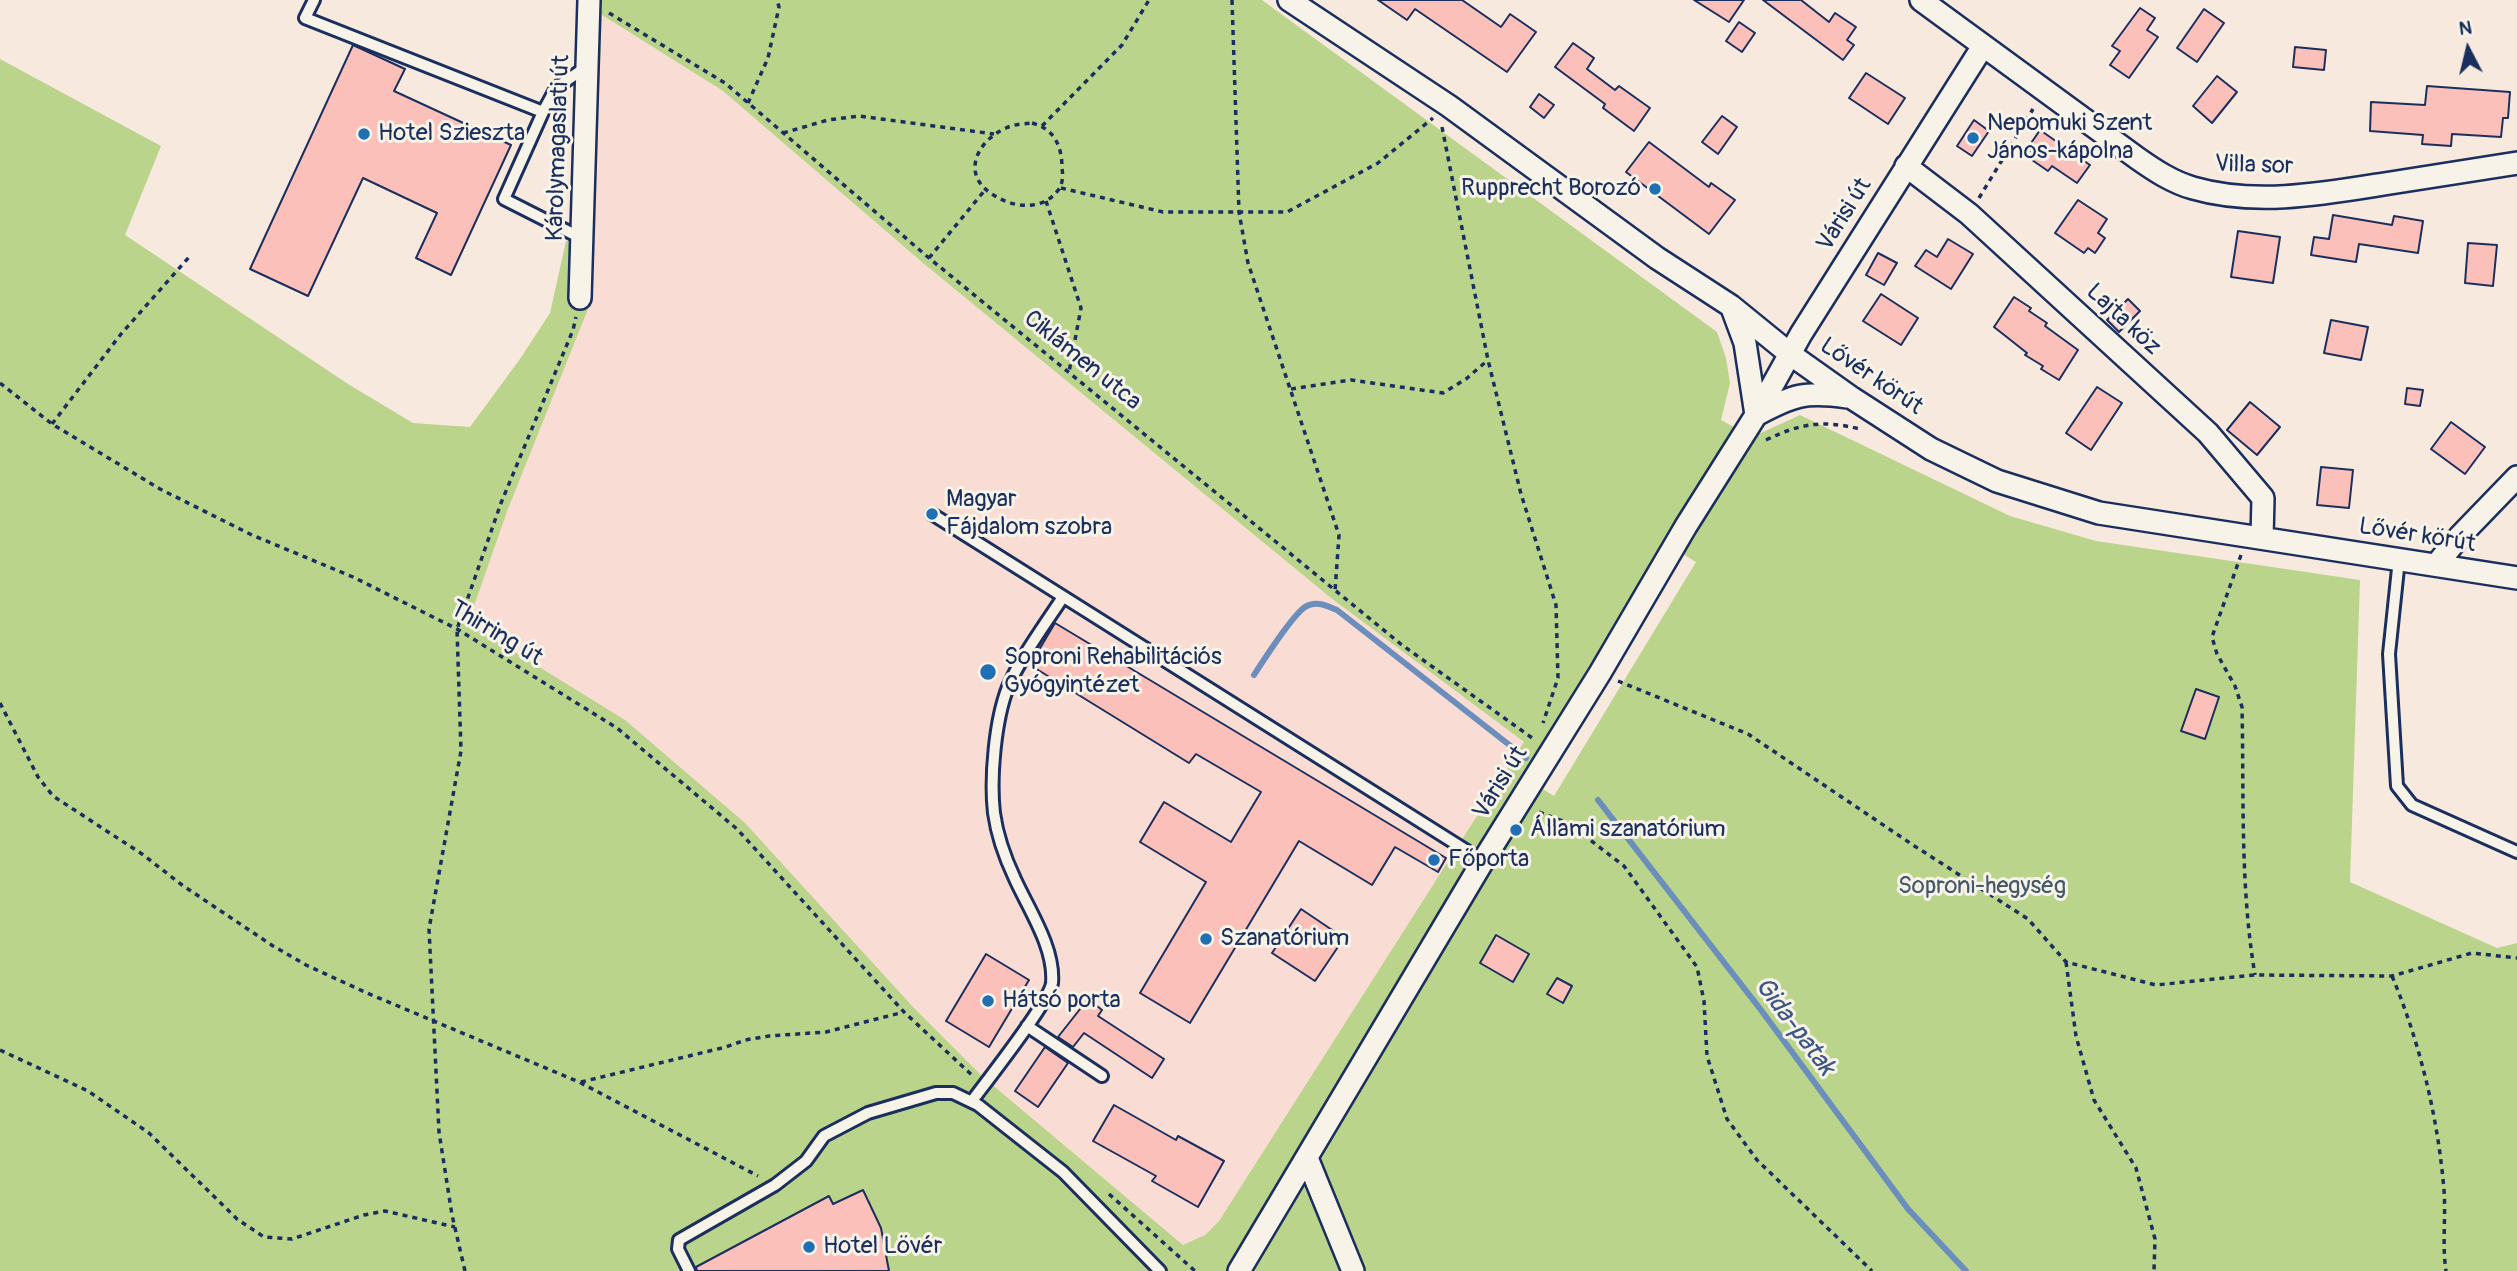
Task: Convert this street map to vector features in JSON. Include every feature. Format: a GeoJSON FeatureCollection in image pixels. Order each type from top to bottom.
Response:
{"type":"FeatureCollection","features":[{"type":"Feature","properties":{"kind":"street","name":"Lővér körút"},"geometry":{"type":"LineString","coordinates":[[1289,0],[1449,106],[1657,258],[1731,306],[1790,354],[1852,398],[1931,449],[1997,481],[2099,513],[2517,579]]}},
{"type":"Feature","properties":{"kind":"street","name":"Villa sor"},"geometry":{"type":"LineString","coordinates":[[1921,0],[2162,175],[2192,188],[2228,196],[2308,194],[2517,163]]}},
{"type":"Feature","properties":{"kind":"street","name":"Károlymagaslati út"},"geometry":{"type":"LineString","coordinates":[[580,298],[589,1]]}},
{"type":"Feature","properties":{"kind":"street","name":"Várisi út"},"geometry":{"type":"LineString","coordinates":[[1222,1271],[1245,1262],[1483,861],[1544,746],[1600,673],[1790,354],[1983,46]]}},
{"type":"Feature","properties":{"kind":"street","name":"Lajta köz"},"geometry":{"type":"LineString","coordinates":[[1906,166],[1969,214],[2208,433],[2263,498],[2254,537]]}},
{"type":"Feature","properties":{"kind":"street"},"geometry":{"type":"LineString","coordinates":[[1731,306],[1745,343],[1756,415]]}},
{"type":"Feature","properties":{"kind":"street","name":"Várisi út"},"geometry":{"type":"LineString","coordinates":[[1756,415],[1789,397],[1817,393],[1852,398]]}},
{"type":"Feature","properties":{"kind":"street"},"geometry":{"type":"LineString","coordinates":[[2436,565],[2517,477]]}},
{"type":"Feature","properties":{"kind":"street"},"geometry":{"type":"LineString","coordinates":[[1307,1158],[1353,1271]]}},
{"type":"Feature","properties":{"kind":"lane"},"geometry":{"type":"LineString","coordinates":[[314,0],[305,18],[542,112]]}},
{"type":"Feature","properties":{"kind":"lane"},"geometry":{"type":"LineString","coordinates":[[583,239],[504,199],[542,112],[556,88],[589,65]]}},
{"type":"Feature","properties":{"kind":"lane"},"geometry":{"type":"LineString","coordinates":[[932,514],[1483,861]]}},
{"type":"Feature","properties":{"kind":"lane"},"geometry":{"type":"LineString","coordinates":[[2399,559],[2389,654],[2397,786],[2412,805],[2517,852]]}},
{"type":"Feature","properties":{"kind":"lane"},"geometry":{"type":"LineString","coordinates":[[972,1101],[1027,1026],[1052,985],[1048,952],[1013,876],[994,815],[995,758],[1007,688],[1063,597]]}},
{"type":"Feature","properties":{"kind":"lane"},"geometry":{"type":"LineString","coordinates":[[1027,1026],[1101,1076]]}},
{"type":"Feature","properties":{"kind":"lane"},"geometry":{"type":"LineString","coordinates":[[689,1271],[678,1249],[680,1240],[775,1185],[806,1161],[824,1136],[868,1113],[936,1093],[953,1093],[972,1101],[1063,1172],[1160,1271]]}},
{"type":"Feature","properties":{"kind":"path"},"geometry":{"type":"LineString","coordinates":[[748,103],[768,58],[779,7],[777,0]]}},
{"type":"Feature","properties":{"kind":"path"},"geometry":{"type":"LineString","coordinates":[[1042,126],[1122,46],[1149,0]]}},
{"type":"Feature","properties":{"kind":"path"},"geometry":{"type":"LineString","coordinates":[[1232,0],[1238,212],[1248,263],[1339,535],[1335,591]]}},
{"type":"Feature","properties":{"kind":"path","name":"Ciklámen utca"},"geometry":{"type":"LineString","coordinates":[[589,1],[725,83],[929,258],[1335,591],[1402,645],[1544,746]]}},
{"type":"Feature","properties":{"kind":"path"},"geometry":{"type":"LineString","coordinates":[[1969,214],[2045,89]]}},
{"type":"Feature","properties":{"kind":"path"},"geometry":{"type":"LineString","coordinates":[[1061,188],[1163,212],[1287,212],[1378,163],[1449,106]]}},
{"type":"Feature","properties":{"kind":"path"},"geometry":{"type":"LineString","coordinates":[[1449,106],[1441,125],[1488,360],[1521,494],[1556,605],[1558,678],[1544,746]]}},
{"type":"Feature","properties":{"kind":"path"},"geometry":{"type":"LineString","coordinates":[[783,133],[828,120],[859,117],[994,134]]}},
{"type":"Feature","properties":{"kind":"path"},"geometry":{"type":"LineString","coordinates":[[1019,124],[1042,126],[1051,132],[1060,147],[1063,178],[1061,188],[1046,201],[1030,205],[1014,205],[985,190],[977,179],[976,158],[983,144],[994,134],[1019,124]]}},
{"type":"Feature","properties":{"kind":"path"},"geometry":{"type":"LineString","coordinates":[[929,258],[985,190]]}},
{"type":"Feature","properties":{"kind":"path"},"geometry":{"type":"LineString","coordinates":[[1046,201],[1081,308],[1069,372]]}},
{"type":"Feature","properties":{"kind":"path"},"geometry":{"type":"LineString","coordinates":[[52,424],[121,334],[190,256]]}},
{"type":"Feature","properties":{"kind":"path"},"geometry":{"type":"LineString","coordinates":[[465,1271],[439,1132],[429,929],[461,751],[457,629],[501,503],[573,330],[580,298]]}},
{"type":"Feature","properties":{"kind":"path"},"geometry":{"type":"LineString","coordinates":[[1290,389],[1351,380],[1443,393],[1466,379],[1488,360]]}},
{"type":"Feature","properties":{"kind":"path","name":"Thirring út"},"geometry":{"type":"LineString","coordinates":[[0,383],[52,424],[160,489],[252,535],[353,577],[457,629],[617,728],[737,829],[905,1012],[826,1032],[744,1040],[726,1047],[579,1082]]}},
{"type":"Feature","properties":{"kind":"path"},"geometry":{"type":"LineString","coordinates":[[2254,537],[2212,637],[2217,654],[2235,686],[2242,707],[2244,877],[2248,933],[2255,975]]}},
{"type":"Feature","properties":{"kind":"path"},"geometry":{"type":"LineString","coordinates":[[1600,673],[1748,734],[2028,919],[2066,962],[2077,1036],[2094,1100],[2136,1168],[2155,1239],[2154,1271]]}},
{"type":"Feature","properties":{"kind":"path"},"geometry":{"type":"LineString","coordinates":[[0,703],[38,777],[53,796],[142,854],[182,885],[273,946],[306,965],[433,1023],[579,1082],[775,1185]]}},
{"type":"Feature","properties":{"kind":"path"},"geometry":{"type":"LineString","coordinates":[[1537,811],[1568,823],[1624,866],[1697,967],[1704,1001],[1707,1056],[1727,1119],[1758,1160],[1872,1271]]}},
{"type":"Feature","properties":{"kind":"path"},"geometry":{"type":"LineString","coordinates":[[2066,962],[2156,985],[2255,975],[2392,976],[2472,953],[2517,958]]}},
{"type":"Feature","properties":{"kind":"path"},"geometry":{"type":"LineString","coordinates":[[2392,976],[2410,1019],[2431,1108],[2444,1189],[2446,1271]]}},
{"type":"Feature","properties":{"kind":"path"},"geometry":{"type":"LineString","coordinates":[[0,1050],[88,1091],[149,1133],[237,1219],[264,1237],[292,1239],[364,1215],[386,1211],[455,1227]]}},
{"type":"Feature","properties":{"kind":"shaded area","name":"Soproni Rehabilitációs Gyógyintézet"},"geometry":{"type":"Polygon","coordinates":[[[602,15],[723,91],[923,263],[1331,598],[1524,742],[1219,1221],[1205,1235],[1183,1245],[983,1077],[913,1007],[468,623],[508,509],[590,304],[602,15]]]}},
{"type":"Feature","properties":{"kind":"green space","name":"Soproni-hegység"},"geometry":{"type":"Polygon","coordinates":[[[600,0],[1262,0],[1717,332],[1726,358],[1730,383],[1721,420],[1752,437],[1800,415],[2010,516],[2096,541],[2360,580],[2350,882],[2497,948],[2517,943],[2517,1271],[0,1271],[0,59],[161,146],[125,235],[348,384],[413,423],[470,427],[550,313],[566,241],[588,241],[600,0]],[[602,15],[590,304],[508,509],[468,623],[625,720],[745,823],[913,1007],[983,1077],[1183,1245],[1205,1235],[1219,1221],[1524,742],[1331,598],[923,263],[723,91],[602,15]],[[1678,551],[1536,785],[1554,796],[1696,562],[1678,551]]]}},
{"type":"Feature","properties":{"kind":"building"},"geometry":{"type":"Polygon","coordinates":[[[1378,0],[1462,0],[1501,27],[1510,14],[1536,32],[1507,72],[1415,9],[1407,20],[1378,0]]]}},
{"type":"Feature","properties":{"kind":"building"},"geometry":{"type":"Polygon","coordinates":[[[1694,0],[1744,0],[1729,22],[1694,0]]]}},
{"type":"Feature","properties":{"kind":"building"},"geometry":{"type":"Polygon","coordinates":[[[1763,0],[1801,0],[1829,22],[1835,13],[1856,27],[1847,40],[1854,45],[1843,60],[1763,0]]]}},
{"type":"Feature","properties":{"kind":"building"},"geometry":{"type":"Polygon","coordinates":[[[2140,8],[2155,18],[2147,30],[2158,37],[2129,78],[2110,65],[2120,51],[2112,46],[2140,8]]]}},
{"type":"Feature","properties":{"kind":"building"},"geometry":{"type":"Polygon","coordinates":[[[2204,9],[2224,23],[2197,62],[2177,48],[2204,9]]]}},
{"type":"Feature","properties":{"kind":"building"},"geometry":{"type":"Polygon","coordinates":[[[1739,22],[1755,33],[1742,52],[1726,41],[1739,22]]]}},
{"type":"Feature","properties":{"kind":"building"},"geometry":{"type":"Polygon","coordinates":[[[1573,43],[1594,58],[1587,69],[1615,90],[1619,86],[1650,108],[1634,131],[1603,108],[1605,104],[1555,67],[1573,43]]]}},
{"type":"Feature","properties":{"kind":"building"},"geometry":{"type":"Polygon","coordinates":[[[353,45],[405,69],[394,91],[511,145],[451,275],[416,258],[437,213],[363,178],[308,296],[250,269],[353,45]]]}},
{"type":"Feature","properties":{"kind":"building"},"geometry":{"type":"Polygon","coordinates":[[[2295,47],[2326,50],[2324,70],[2293,67],[2295,47]]]}},
{"type":"Feature","properties":{"kind":"building"},"geometry":{"type":"Polygon","coordinates":[[[1866,73],[1905,98],[1888,124],[1849,98],[1866,73]]]}},
{"type":"Feature","properties":{"kind":"building"},"geometry":{"type":"Polygon","coordinates":[[[2217,76],[2237,92],[2212,123],[2193,106],[2217,76]]]}},
{"type":"Feature","properties":{"kind":"building"},"geometry":{"type":"Polygon","coordinates":[[[2427,86],[2510,92],[2508,118],[2503,118],[2501,137],[2452,134],[2451,146],[2422,144],[2423,135],[2370,131],[2371,102],[2425,105],[2427,86]]]}},
{"type":"Feature","properties":{"kind":"building"},"geometry":{"type":"Polygon","coordinates":[[[1539,94],[1554,105],[1544,118],[1530,107],[1539,94]]]}},
{"type":"Feature","properties":{"kind":"building"},"geometry":{"type":"Polygon","coordinates":[[[1722,116],[1737,127],[1718,154],[1702,142],[1722,116]]]}},
{"type":"Feature","properties":{"kind":"building","name":"Nepomuki Szent János-kápolna"},"geometry":{"type":"Polygon","coordinates":[[[1974,120],[1989,131],[1972,156],[1957,146],[1974,120]]]}},
{"type":"Feature","properties":{"kind":"building"},"geometry":{"type":"Polygon","coordinates":[[[2040,130],[2090,165],[2077,183],[2052,166],[2048,171],[2032,160],[2036,155],[2027,149],[2040,130]]]}},
{"type":"Feature","properties":{"kind":"building"},"geometry":{"type":"Polygon","coordinates":[[[1649,142],[1709,187],[1711,183],[1735,200],[1709,234],[1626,172],[1649,142]]]}},
{"type":"Feature","properties":{"kind":"building"},"geometry":{"type":"Polygon","coordinates":[[[2078,200],[2107,219],[2098,233],[2105,238],[2095,253],[2088,248],[2084,253],[2055,233],[2078,200]]]}},
{"type":"Feature","properties":{"kind":"building"},"geometry":{"type":"Polygon","coordinates":[[[2333,215],[2392,225],[2394,216],[2423,221],[2418,253],[2359,244],[2356,262],[2311,255],[2314,237],[2329,239],[2333,215]]]}},
{"type":"Feature","properties":{"kind":"building"},"geometry":{"type":"Polygon","coordinates":[[[2238,231],[2280,237],[2273,283],[2231,277],[2238,231]]]}},
{"type":"Feature","properties":{"kind":"building"},"geometry":{"type":"Polygon","coordinates":[[[1948,239],[1973,254],[1951,289],[1915,266],[1926,250],[1937,257],[1948,239]]]}},
{"type":"Feature","properties":{"kind":"building"},"geometry":{"type":"Polygon","coordinates":[[[2468,243],[2497,245],[2493,286],[2465,283],[2468,243]]]}},
{"type":"Feature","properties":{"kind":"building"},"geometry":{"type":"Polygon","coordinates":[[[1878,253],[1897,263],[1884,285],[1866,275],[1878,253]]]}},
{"type":"Feature","properties":{"kind":"building"},"geometry":{"type":"Polygon","coordinates":[[[1881,294],[1918,318],[1901,345],[1863,321],[1881,294]]]}},
{"type":"Feature","properties":{"kind":"building"},"geometry":{"type":"Polygon","coordinates":[[[2014,297],[2031,308],[2029,311],[2047,323],[2045,326],[2078,350],[2059,380],[2041,369],[2043,366],[2025,355],[2027,353],[1994,327],[2014,297]]]}},
{"type":"Feature","properties":{"kind":"building"},"geometry":{"type":"Polygon","coordinates":[[[2128,299],[2140,311],[2119,332],[2107,320],[2128,299]]]}},
{"type":"Feature","properties":{"kind":"building"},"geometry":{"type":"Polygon","coordinates":[[[2331,320],[2368,327],[2361,360],[2324,353],[2331,320]]]}},
{"type":"Feature","properties":{"kind":"building"},"geometry":{"type":"Polygon","coordinates":[[[2097,387],[2122,403],[2091,450],[2066,433],[2097,387]]]}},
{"type":"Feature","properties":{"kind":"building"},"geometry":{"type":"Polygon","coordinates":[[[2407,388],[2423,390],[2420,406],[2405,404],[2407,388]]]}},
{"type":"Feature","properties":{"kind":"building"},"geometry":{"type":"Polygon","coordinates":[[[2250,402],[2280,427],[2257,455],[2227,430],[2250,402]]]}},
{"type":"Feature","properties":{"kind":"building"},"geometry":{"type":"Polygon","coordinates":[[[2451,422],[2485,447],[2465,474],[2431,449],[2451,422]]]}},
{"type":"Feature","properties":{"kind":"building"},"geometry":{"type":"Polygon","coordinates":[[[2321,467],[2353,470],[2349,508],[2317,505],[2321,467]]]}},
{"type":"Feature","properties":{"kind":"building"},"geometry":{"type":"Polygon","coordinates":[[[1055,623],[1446,858],[1438,872],[1395,847],[1372,885],[1299,841],[1190,1023],[1140,993],[1206,882],[1140,842],[1164,802],[1231,842],[1261,792],[1196,754],[1189,763],[1030,665],[1055,623]]]}},
{"type":"Feature","properties":{"kind":"building"},"geometry":{"type":"Polygon","coordinates":[[[2196,689],[2219,697],[2205,739],[2181,731],[2196,689]]]}},
{"type":"Feature","properties":{"kind":"building"},"geometry":{"type":"Polygon","coordinates":[[[1301,909],[1344,938],[1315,981],[1272,953],[1301,909]]]}},
{"type":"Feature","properties":{"kind":"building"},"geometry":{"type":"Polygon","coordinates":[[[1496,935],[1529,954],[1513,982],[1480,963],[1496,935]]]}},
{"type":"Feature","properties":{"kind":"building","name":"Hátsó porta"},"geometry":{"type":"Polygon","coordinates":[[[986,954],[1029,980],[989,1047],[946,1021],[986,954]]]}},
{"type":"Feature","properties":{"kind":"building"},"geometry":{"type":"Polygon","coordinates":[[[1557,978],[1572,986],[1563,1003],[1547,994],[1557,978]]]}},
{"type":"Feature","properties":{"kind":"building"},"geometry":{"type":"Polygon","coordinates":[[[1088,999],[1102,1010],[1098,1016],[1164,1059],[1152,1078],[1084,1033],[1073,1047],[1058,1037],[1088,999]]]}},
{"type":"Feature","properties":{"kind":"building"},"geometry":{"type":"Polygon","coordinates":[[[1045,1047],[1068,1063],[1038,1107],[1015,1091],[1045,1047]]]}},
{"type":"Feature","properties":{"kind":"building"},"geometry":{"type":"Polygon","coordinates":[[[1114,1105],[1176,1140],[1178,1136],[1224,1161],[1198,1207],[1152,1181],[1156,1176],[1093,1141],[1114,1105]]]}},
{"type":"Feature","properties":{"kind":"building","name":"Hotel Lövér"},"geometry":{"type":"Polygon","coordinates":[[[863,1190],[881,1228],[889,1271],[697,1271],[696,1267],[829,1196],[833,1204],[863,1190]]]}},
{"type":"Feature","properties":{"kind":"waterway","name":"Gida-patak"},"geometry":{"type":"LineString","coordinates":[[1254,675],[1278,639],[1305,607],[1313,604],[1325,605],[1337,610],[1526,758]]}},
{"type":"Feature","properties":{"kind":"waterway","name":"Gida-patak"},"geometry":{"type":"LineString","coordinates":[[1598,800],[1761,1010],[1908,1209],[1966,1271]]}},
{"type":"Feature","properties":{"kind":"place","name":"Hotel Szieszta"},"geometry":{"type":"Point","coordinates":[364,134]}},
{"type":"Feature","properties":{"kind":"place","name":"Nepomuki Szent János-kápolna"},"geometry":{"type":"Point","coordinates":[1973,138]}},
{"type":"Feature","properties":{"kind":"place","name":"Rupprecht Borozó"},"geometry":{"type":"Point","coordinates":[1655,189]}},
{"type":"Feature","properties":{"kind":"place","name":"Magyar Fájdalom szobra"},"geometry":{"type":"Point","coordinates":[932,514]}},
{"type":"Feature","properties":{"kind":"place","name":"Soproni Rehabilitációs Gyógyintézet"},"geometry":{"type":"Point","coordinates":[988,672]}},
{"type":"Feature","properties":{"kind":"place","name":"Állami szanatórium"},"geometry":{"type":"Point","coordinates":[1516,830]}},
{"type":"Feature","properties":{"kind":"place","name":"Főporta"},"geometry":{"type":"Point","coordinates":[1434,860]}},
{"type":"Feature","properties":{"kind":"place","name":"Szanatórium"},"geometry":{"type":"Point","coordinates":[1206,939]}},
{"type":"Feature","properties":{"kind":"place","name":"Hátsó porta"},"geometry":{"type":"Point","coordinates":[988,1001]}},
{"type":"Feature","properties":{"kind":"place","name":"Hotel Lövér"},"geometry":{"type":"Point","coordinates":[809,1247]}}]}
